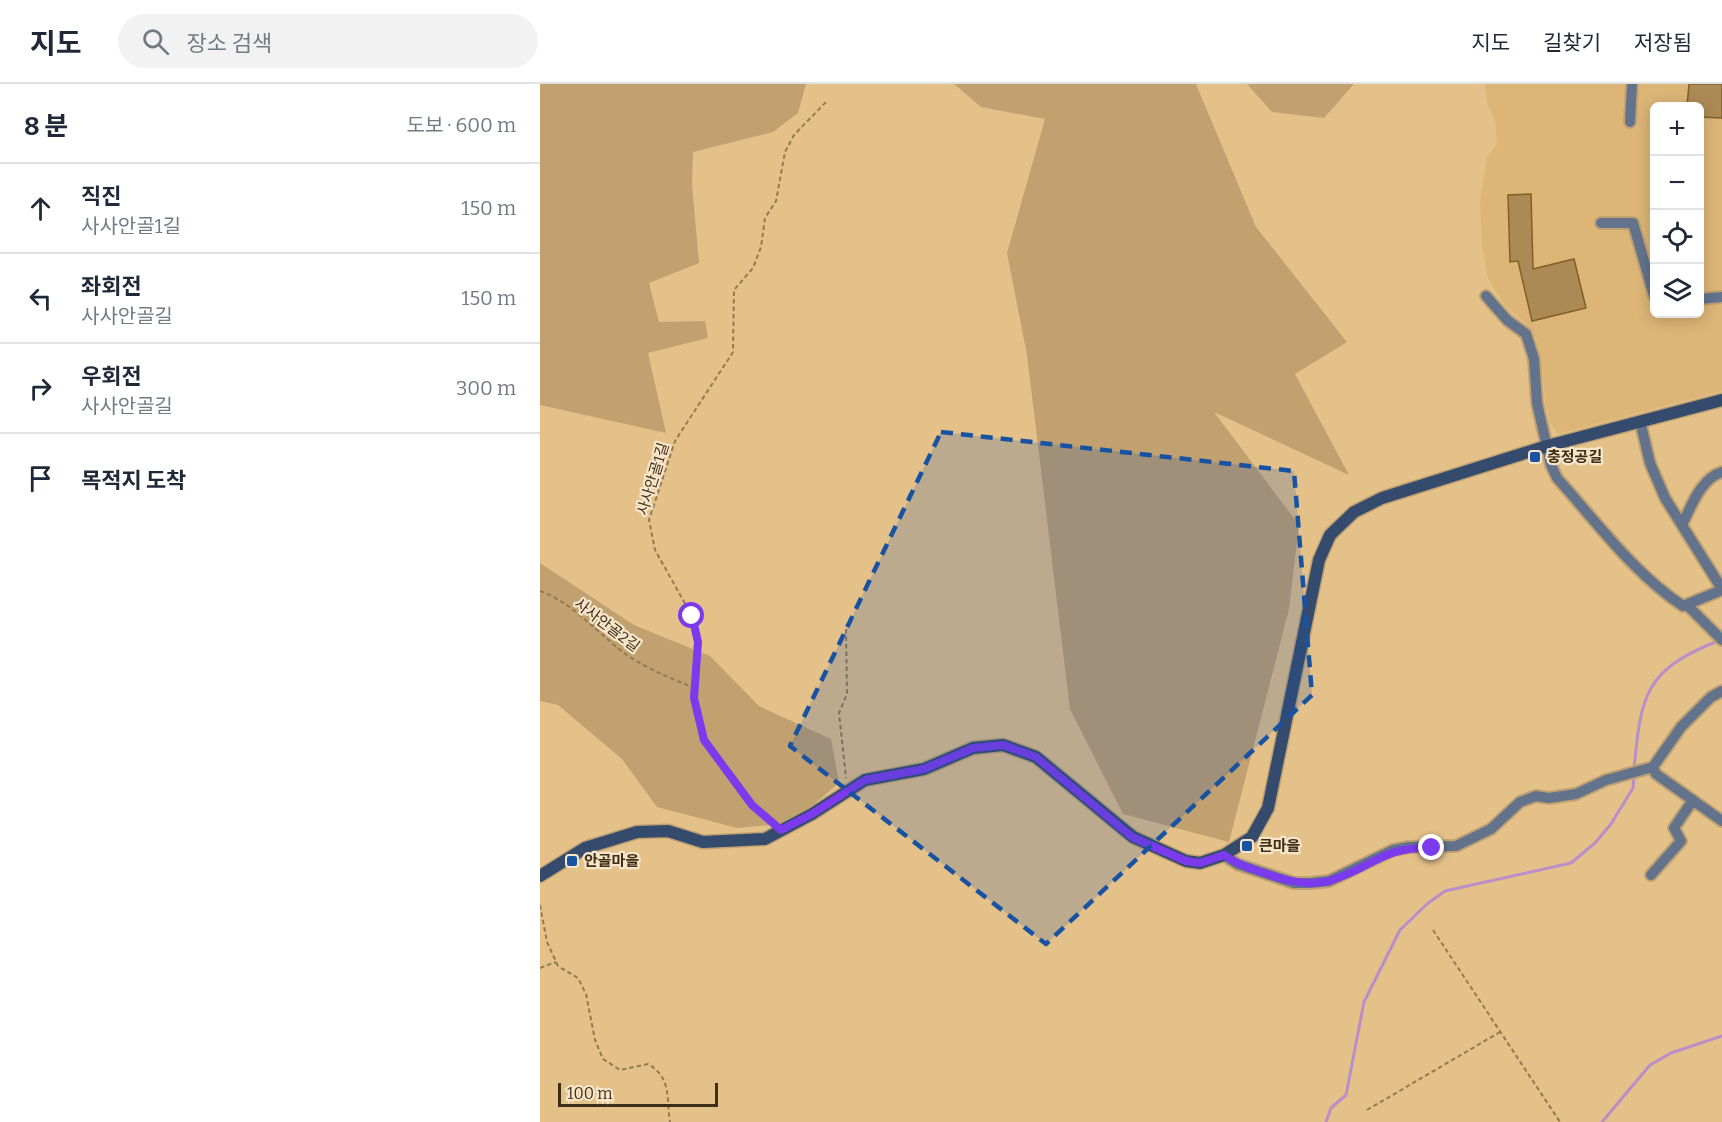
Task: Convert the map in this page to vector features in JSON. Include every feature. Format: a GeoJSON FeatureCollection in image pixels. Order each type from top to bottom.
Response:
{"type":"FeatureCollection","features":[{"type":"Feature","properties":{"kind":"street"},"geometry":{"type":"LineString","coordinates":[[1630,122],[1632,84]]}},
{"type":"Feature","properties":{"kind":"street"},"geometry":{"type":"LineString","coordinates":[[1601,223],[1633,223],[1650,282]]}},
{"type":"Feature","properties":{"kind":"street"},"geometry":{"type":"LineString","coordinates":[[1486,296],[1507,320],[1526,334],[1534,359],[1537,403],[1551,465],[1557,478],[1638,569],[1664,593],[1683,606],[1722,590],[1665,498],[1650,463],[1640,421]]}},
{"type":"Feature","properties":{"kind":"street"},"geometry":{"type":"LineString","coordinates":[[1704,299],[1722,297]]}},
{"type":"Feature","properties":{"kind":"street"},"geometry":{"type":"LineString","coordinates":[[540,876],[585,848],[637,832],[668,831],[703,842],[765,839],[812,814],[865,780],[924,769],[973,748],[1003,745],[1036,757],[1132,837],[1193,862],[1200,863],[1224,855],[1252,837],[1268,808],[1319,560],[1330,535],[1354,512],[1382,498],[1547,446],[1722,400]]}},
{"type":"Feature","properties":{"kind":"street"},"geometry":{"type":"LineString","coordinates":[[1682,525],[1703,486],[1714,474],[1722,472]]}},
{"type":"Feature","properties":{"kind":"street"},"geometry":{"type":"LineString","coordinates":[[1687,605],[1722,640]]}},
{"type":"Feature","properties":{"kind":"street"},"geometry":{"type":"LineString","coordinates":[[1224,855],[1236,864],[1294,883],[1329,881],[1393,850],[1409,847],[1456,846],[1491,830],[1520,802],[1536,796],[1550,798],[1576,794],[1648,768],[1681,727],[1712,697],[1722,691]]}},
{"type":"Feature","properties":{"kind":"street"},"geometry":{"type":"LineString","coordinates":[[1648,768],[1722,821]]}},
{"type":"Feature","properties":{"kind":"street"},"geometry":{"type":"LineString","coordinates":[[1651,875],[1681,841],[1674,828],[1693,800]]}},
{"type":"Feature","properties":{"kind":"path","name":"사사안골1길"},"geometry":{"type":"LineString","coordinates":[[781,830],[752,805],[704,740],[694,698],[698,642],[692,616],[655,550],[650,520],[675,441],[734,352],[734,290],[753,268],[761,247],[765,218],[776,201],[785,152],[794,135],[826,102]]}},
{"type":"Feature","properties":{"kind":"path","name":"사사안골2길"},"geometry":{"type":"LineString","coordinates":[[540,591],[588,622],[627,655],[670,679],[695,688]]}},
{"type":"Feature","properties":{"kind":"path"},"geometry":{"type":"LineString","coordinates":[[846,629],[847,694],[839,713],[848,790]]}},
{"type":"Feature","properties":{"kind":"path"},"geometry":{"type":"LineString","coordinates":[[540,905],[547,942],[556,962],[578,978],[586,994],[595,1040],[603,1059],[620,1070],[648,1064],[661,1071],[666,1082],[670,1122]]}},
{"type":"Feature","properties":{"kind":"path"},"geometry":{"type":"LineString","coordinates":[[1433,930],[1560,1122]]}},
{"type":"Feature","properties":{"kind":"path"},"geometry":{"type":"LineString","coordinates":[[540,968],[556,962]]}},
{"type":"Feature","properties":{"kind":"path"},"geometry":{"type":"LineString","coordinates":[[1367,1110],[1500,1032]]}},
{"type":"Feature","properties":{"kind":"highlighted area"},"geometry":{"type":"Polygon","coordinates":[[[941,432],[1294,471],[1312,695],[1046,944],[790,746],[941,432]]]}},
{"type":"Feature","properties":{"kind":"shaded area"},"geometry":{"type":"Polygon","coordinates":[[[540,84],[806,84],[798,113],[773,132],[693,152],[692,184],[699,263],[649,283],[659,322],[705,321],[708,338],[648,353],[666,433],[540,405],[540,84]]]}},
{"type":"Feature","properties":{"kind":"shaded area"},"geometry":{"type":"Polygon","coordinates":[[[954,84],[1196,84],[1256,227],[1347,342],[1295,374],[1349,475],[1214,412],[1299,525],[1289,609],[1229,842],[1123,814],[1070,709],[1027,355],[1007,253],[1045,119],[981,107],[954,84]]]}},
{"type":"Feature","properties":{"kind":"shaded area"},"geometry":{"type":"Polygon","coordinates":[[[1247,84],[1354,84],[1324,118],[1272,112],[1247,84]]]}},
{"type":"Feature","properties":{"kind":"shaded area"},"geometry":{"type":"Polygon","coordinates":[[[1485,84],[1722,84],[1722,391],[1558,434],[1550,423],[1545,402],[1536,338],[1524,322],[1505,306],[1488,279],[1482,244],[1480,202],[1487,157],[1497,144],[1495,119],[1487,103],[1485,84]]]}},
{"type":"Feature","properties":{"kind":"shaded area"},"geometry":{"type":"Polygon","coordinates":[[[540,563],[634,625],[710,656],[759,706],[831,739],[839,783],[792,823],[737,828],[657,807],[622,759],[558,705],[540,701],[540,563]]]}},
{"type":"Feature","properties":{"kind":"building"},"geometry":{"type":"Polygon","coordinates":[[[1689,84],[1722,84],[1722,118],[1704,117],[1704,102],[1687,102],[1689,84]]]}},
{"type":"Feature","properties":{"kind":"building"},"geometry":{"type":"Polygon","coordinates":[[[1531,194],[1533,269],[1574,259],[1586,308],[1532,321],[1518,261],[1510,262],[1508,195],[1531,194]]]}},
{"type":"Feature","properties":{"kind":"waterway"},"geometry":{"type":"LineString","coordinates":[[1634,769],[1640,722],[1644,704],[1651,689],[1661,675],[1675,663],[1718,641]]}},
{"type":"Feature","properties":{"kind":"waterway"},"geometry":{"type":"LineString","coordinates":[[1326,1122],[1331,1108],[1346,1095],[1364,1002],[1400,930],[1427,904],[1445,891],[1571,863],[1595,843],[1611,824],[1633,788],[1634,776]]}},
{"type":"Feature","properties":{"kind":"waterway"},"geometry":{"type":"LineString","coordinates":[[1602,1122],[1650,1065],[1671,1053],[1722,1036]]}},
{"type":"Feature","properties":{"kind":"place","name":"충정공길"},"geometry":{"type":"Point","coordinates":[1535,457]}},
{"type":"Feature","properties":{"kind":"place","name":"큰마을"},"geometry":{"type":"Point","coordinates":[1247,846]}},
{"type":"Feature","properties":{"kind":"place","name":"안골마을"},"geometry":{"type":"Point","coordinates":[572,861]}},
{"type":"Feature","properties":{"kind":"route"},"geometry":{"type":"LineString","coordinates":[[692,616],[698,642],[694,698],[704,740],[724,771],[752,805],[781,830],[812,814],[865,780],[924,769],[973,748],[1003,745],[1036,757],[1132,837],[1186,861],[1200,863],[1224,855],[1236,864],[1294,883],[1310,883],[1329,881],[1393,850],[1409,847],[1432,848]]}}]}
